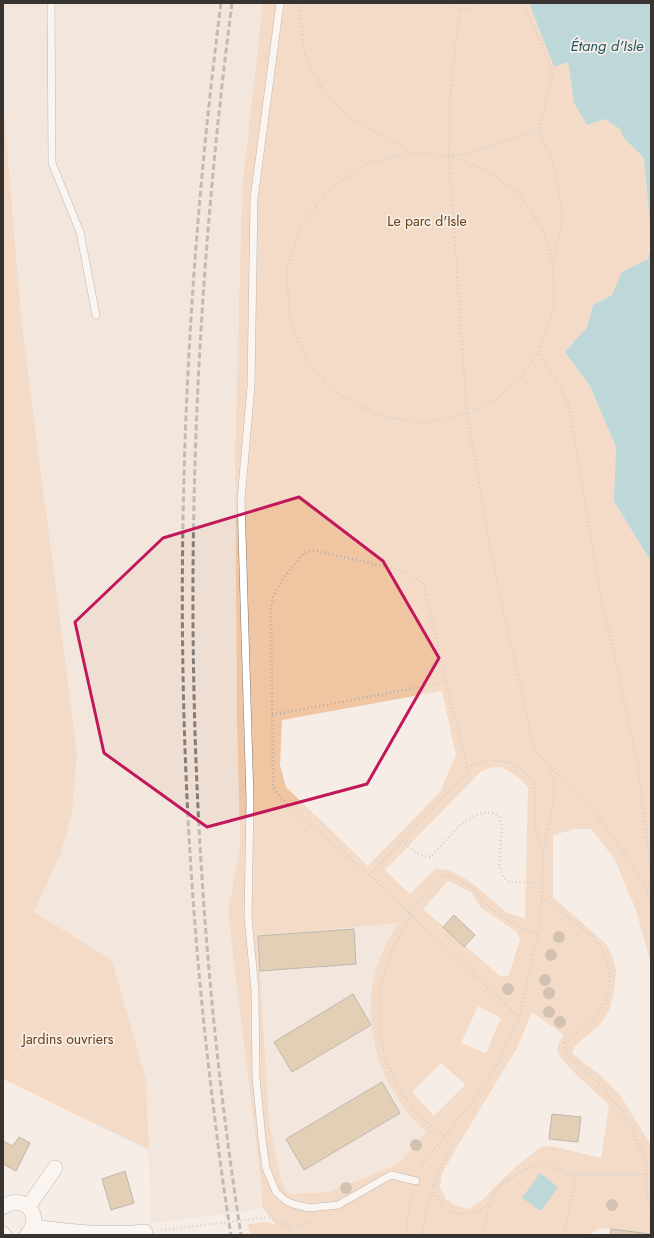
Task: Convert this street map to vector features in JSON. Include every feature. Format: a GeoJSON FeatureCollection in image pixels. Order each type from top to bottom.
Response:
{"type":"FeatureCollection","features":[{"type":"Feature","properties":{"kind":"street"},"geometry":{"type":"LineString","coordinates":[[28,1207],[55,1168]]}},
{"type":"Feature","properties":{"kind":"street"},"geometry":{"type":"LineString","coordinates":[[6,1202],[19,1202],[28,1207],[34,1216],[30,1231],[118,1234],[145,1232]]}},
{"type":"Feature","properties":{"kind":"lane"},"geometry":{"type":"LineString","coordinates":[[51,3],[52,163],[80,232],[96,315]]}},
{"type":"Feature","properties":{"kind":"lane"},"geometry":{"type":"LineString","coordinates":[[280,3],[254,199],[251,386],[241,500],[250,800],[248,918],[255,990],[256,1077],[262,1139],[266,1168],[276,1192],[286,1201],[293,1204],[309,1208],[338,1204],[391,1176],[416,1181]]}},
{"type":"Feature","properties":{"kind":"path"},"geometry":{"type":"LineString","coordinates":[[299,3],[304,53],[323,91],[351,118],[412,153]]}},
{"type":"Feature","properties":{"kind":"path"},"geometry":{"type":"LineString","coordinates":[[447,3],[460,9],[468,9],[478,3]]}},
{"type":"Feature","properties":{"kind":"path"},"geometry":{"type":"LineString","coordinates":[[523,3],[553,71],[539,131],[552,159],[563,217],[553,263],[554,308],[540,352],[521,378],[506,391],[496,399],[467,414],[422,422],[377,415],[336,393],[306,359],[289,316],[287,270],[301,226],[329,189],[367,164],[412,153],[449,156],[472,152],[539,131]]}},
{"type":"Feature","properties":{"kind":"path"},"geometry":{"type":"LineString","coordinates":[[407,1235],[408,1216],[416,1181],[423,1163],[485,1085],[519,1017],[538,935],[542,897],[543,854],[555,791],[551,772],[534,749],[488,543],[467,414],[449,156],[451,85],[460,9]]}},
{"type":"Feature","properties":{"kind":"path"},"geometry":{"type":"LineString","coordinates":[[449,156],[486,170],[518,194],[541,226],[553,263]]}},
{"type":"Feature","properties":{"kind":"path"},"geometry":{"type":"LineString","coordinates":[[540,352],[568,402],[602,600],[638,765],[651,873]]}},
{"type":"Feature","properties":{"kind":"path"},"geometry":{"type":"LineString","coordinates":[[369,875],[468,772],[467,766],[423,583],[401,570],[312,550],[303,554],[282,580],[273,597],[271,608],[273,787],[279,796],[297,813],[369,875],[519,1017]]}},
{"type":"Feature","properties":{"kind":"path"},"geometry":{"type":"LineString","coordinates":[[272,715],[447,682]]}},
{"type":"Feature","properties":{"kind":"path"},"geometry":{"type":"LineString","coordinates":[[467,766],[492,760],[511,763],[530,777],[535,786],[536,833],[543,854]]}},
{"type":"Feature","properties":{"kind":"path"},"geometry":{"type":"LineString","coordinates":[[545,763],[605,827],[635,869],[651,900]]}},
{"type":"Feature","properties":{"kind":"path"},"geometry":{"type":"LineString","coordinates":[[402,841],[413,851],[423,857],[430,857],[442,847],[451,834],[463,823],[476,814],[489,813],[499,816],[502,826],[499,867],[503,877],[510,882],[542,882]]}},
{"type":"Feature","properties":{"kind":"path"},"geometry":{"type":"LineString","coordinates":[[409,913],[429,888],[442,876],[451,876],[476,891],[484,904],[502,917],[538,935]]}},
{"type":"Feature","properties":{"kind":"path"},"geometry":{"type":"LineString","coordinates":[[647,892],[651,880]]}},
{"type":"Feature","properties":{"kind":"path"},"geometry":{"type":"LineString","coordinates":[[542,897],[595,941],[604,953],[608,965],[609,978],[605,1000],[596,1018],[586,1028],[565,1043],[564,1051],[602,1086],[622,1112],[632,1129],[647,1166],[645,1188],[651,1209],[650,1231]]}},
{"type":"Feature","properties":{"kind":"path"},"geometry":{"type":"LineString","coordinates":[[412,916],[393,945],[386,964],[378,1004],[379,1024],[387,1062],[404,1095],[415,1110],[427,1123],[444,1136],[451,1147],[434,1182],[428,1199],[422,1235]]}},
{"type":"Feature","properties":{"kind":"path"},"geometry":{"type":"LineString","coordinates":[[483,1235],[486,1217],[498,1189],[520,1172],[543,1162],[568,1175],[615,1174],[646,1176]]}},
{"type":"Feature","properties":{"kind":"path"},"geometry":{"type":"LineString","coordinates":[[567,1235],[565,1231],[576,1175]]}},
{"type":"Feature","properties":{"kind":"path"},"geometry":{"type":"LineString","coordinates":[[434,1182],[437,1199],[448,1210],[455,1213],[470,1214],[477,1212],[491,1203]]}},
{"type":"Feature","properties":{"kind":"path"},"geometry":{"type":"LineString","coordinates":[[145,1232],[270,1217],[284,1224],[297,1235]]}},
{"type":"Feature","properties":{"kind":"highlighted area"},"geometry":{"type":"Polygon","coordinates":[[[299,497],[383,561],[439,658],[367,784],[207,827],[104,753],[75,622],[163,538],[299,497]]]}},
{"type":"Feature","properties":{"kind":"shaded area"},"geometry":{"type":"Polygon","coordinates":[[[3,3],[263,3],[242,189],[235,456],[237,723],[240,846],[228,912],[262,1191],[262,1207],[248,1211],[151,1223],[146,1079],[112,960],[34,912],[60,855],[72,815],[77,752],[22,325],[3,100],[3,3]]]}},
{"type":"Feature","properties":{"kind":"shaded area"},"geometry":{"type":"Polygon","coordinates":[[[399,923],[382,951],[374,979],[372,1004],[373,1039],[410,1116],[426,1132],[398,1164],[329,1192],[288,1194],[281,1181],[269,1122],[258,936],[399,923]]]}},
{"type":"Feature","properties":{"kind":"green space","name":"Le parc d'Isle"},"geometry":{"type":"Polygon","coordinates":[[[263,3],[529,3],[554,67],[568,61],[574,103],[587,125],[605,119],[621,130],[624,137],[644,158],[651,235],[648,259],[623,272],[612,295],[593,305],[587,327],[565,352],[590,386],[616,447],[614,501],[651,562],[651,964],[636,910],[614,858],[591,829],[575,829],[553,835],[553,897],[607,945],[614,961],[616,971],[614,992],[609,1011],[599,1026],[575,1046],[572,1053],[600,1075],[620,1095],[651,1145],[651,1234],[600,1228],[588,1235],[250,1235],[248,1224],[267,1222],[276,1225],[262,1207],[262,1191],[228,912],[240,846],[237,723],[235,456],[242,189],[263,3]],[[442,691],[282,720],[280,765],[286,787],[368,866],[440,792],[456,755],[442,691]],[[501,767],[489,768],[480,772],[385,870],[410,894],[435,869],[449,870],[477,887],[507,913],[525,918],[528,788],[516,776],[501,767]],[[448,881],[423,909],[501,977],[509,975],[520,939],[517,932],[481,908],[472,893],[448,881]],[[398,923],[258,936],[269,1122],[281,1181],[288,1194],[329,1192],[398,1164],[426,1132],[411,1117],[395,1094],[379,1061],[374,1043],[371,1006],[372,988],[376,970],[384,949],[398,923]],[[478,1006],[461,1043],[486,1053],[501,1018],[478,1006]],[[532,1012],[517,1048],[442,1174],[440,1187],[446,1199],[456,1206],[469,1209],[481,1201],[512,1170],[541,1147],[551,1146],[601,1158],[609,1105],[573,1072],[561,1058],[558,1052],[558,1047],[564,1035],[532,1012]],[[441,1063],[412,1092],[434,1116],[464,1086],[464,1083],[441,1063]]]}},
{"type":"Feature","properties":{"kind":"green space","name":"Jardins ouvriers"},"geometry":{"type":"Polygon","coordinates":[[[3,100],[22,325],[77,752],[72,815],[60,855],[34,912],[112,960],[146,1079],[149,1150],[3,1079],[3,100]]]}},
{"type":"Feature","properties":{"kind":"water","name":"Étang d'Isle"},"geometry":{"type":"Polygon","coordinates":[[[529,3],[651,3],[651,235],[644,158],[623,137],[621,130],[605,119],[587,125],[574,103],[568,62],[554,67],[529,3]]]}},
{"type":"Feature","properties":{"kind":"water"},"geometry":{"type":"Polygon","coordinates":[[[651,244],[651,562],[614,501],[616,447],[590,386],[565,352],[587,327],[593,305],[612,295],[622,272],[648,259],[651,244]]]}},
{"type":"Feature","properties":{"kind":"water"},"geometry":{"type":"Polygon","coordinates":[[[540,1173],[558,1187],[541,1211],[522,1198],[540,1173]]]}},
{"type":"Feature","properties":{"kind":"building"},"geometry":{"type":"Polygon","coordinates":[[[454,915],[475,935],[464,947],[443,927],[454,915]]]}},
{"type":"Feature","properties":{"kind":"building"},"geometry":{"type":"Polygon","coordinates":[[[354,929],[356,964],[260,971],[258,936],[354,929]]]}},
{"type":"Feature","properties":{"kind":"building"},"geometry":{"type":"Polygon","coordinates":[[[353,994],[371,1025],[292,1072],[274,1042],[353,994]]]}},
{"type":"Feature","properties":{"kind":"building"},"geometry":{"type":"Polygon","coordinates":[[[382,1082],[400,1113],[304,1170],[286,1139],[382,1082]]]}},
{"type":"Feature","properties":{"kind":"building"},"geometry":{"type":"Polygon","coordinates":[[[552,1114],[581,1117],[578,1142],[549,1139],[552,1114]]]}},
{"type":"Feature","properties":{"kind":"building"},"geometry":{"type":"Polygon","coordinates":[[[19,1137],[30,1143],[16,1171],[3,1164],[3,1141],[13,1146],[19,1137]]]}},
{"type":"Feature","properties":{"kind":"building"},"geometry":{"type":"Polygon","coordinates":[[[125,1171],[134,1203],[111,1210],[102,1179],[125,1171]]]}},
{"type":"Feature","properties":{"kind":"building"},"geometry":{"type":"Polygon","coordinates":[[[611,1229],[651,1234],[651,1235],[610,1235],[611,1229]]]}},
{"type":"Feature","properties":{"kind":"railway"},"geometry":{"type":"LineString","coordinates":[[221,3],[206,138],[194,274],[186,409],[183,545],[183,681],[188,816],[197,952],[211,1087],[231,1235]]}},
{"type":"Feature","properties":{"kind":"railway"},"geometry":{"type":"LineString","coordinates":[[232,3],[215,157],[202,311],[195,465],[193,619],[196,774],[206,928],[220,1082],[241,1235]]}}]}
